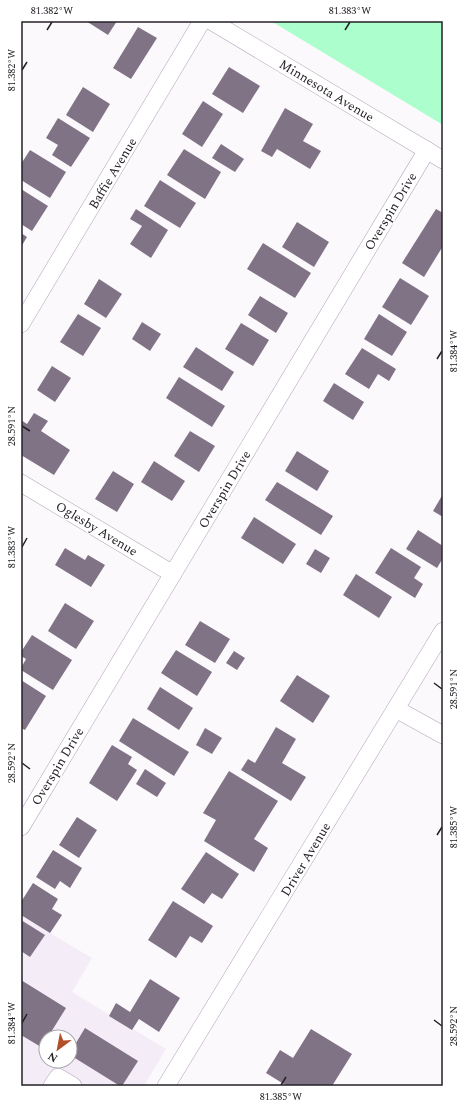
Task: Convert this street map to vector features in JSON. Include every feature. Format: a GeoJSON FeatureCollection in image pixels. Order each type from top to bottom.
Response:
{"type":"FeatureCollection","features":[{"type":"Feature","properties":{"kind":"street","name":"Baffie Avenue"},"geometry":{"type":"LineString","coordinates":[[21,324],[202,21]]}},
{"type":"Feature","properties":{"kind":"street","name":"Minnesota Avenue"},"geometry":{"type":"LineString","coordinates":[[211,21],[443,160]]}},
{"type":"Feature","properties":{"kind":"street","name":"Overspin Drive"},"geometry":{"type":"LineString","coordinates":[[21,827],[427,150]]}},
{"type":"Feature","properties":{"kind":"street","name":"Oglesby Avenue"},"geometry":{"type":"LineString","coordinates":[[21,483],[173,574]]}},
{"type":"Feature","properties":{"kind":"street","name":"Driver Avenue"},"geometry":{"type":"LineString","coordinates":[[166,1086],[443,631]]}},
{"type":"Feature","properties":{"kind":"street"},"geometry":{"type":"LineString","coordinates":[[396,709],[443,735]]}},
{"type":"Feature","properties":{"kind":"street"},"geometry":{"type":"LineString","coordinates":[[52,1086],[58,1077],[73,1086]]}},
{"type":"Feature","properties":{"kind":"shaded area"},"geometry":{"type":"Polygon","coordinates":[[[21,916],[92,958],[72,992],[166,1049],[144,1086],[21,1086],[21,916]]]}},
{"type":"Feature","properties":{"kind":"green space"},"geometry":{"type":"Polygon","coordinates":[[[271,21],[443,21],[443,125],[271,21]]]}},
{"type":"Feature","properties":{"kind":"building"},"geometry":{"type":"Polygon","coordinates":[[[86,21],[117,21],[108,35],[86,21]]]}},
{"type":"Feature","properties":{"kind":"building"},"geometry":{"type":"Polygon","coordinates":[[[138,27],[157,38],[131,79],[113,68],[138,27]]]}},
{"type":"Feature","properties":{"kind":"building"},"geometry":{"type":"Polygon","coordinates":[[[229,67],[260,86],[243,113],[212,94],[229,67]]]}},
{"type":"Feature","properties":{"kind":"building"},"geometry":{"type":"Polygon","coordinates":[[[83,87],[110,104],[93,132],[66,115],[83,87]]]}},
{"type":"Feature","properties":{"kind":"building"},"geometry":{"type":"Polygon","coordinates":[[[203,101],[223,114],[202,147],[182,134],[203,101]]]}},
{"type":"Feature","properties":{"kind":"building"},"geometry":{"type":"Polygon","coordinates":[[[285,108],[313,124],[303,141],[321,151],[310,169],[277,149],[272,157],[261,151],[285,108]]]}},
{"type":"Feature","properties":{"kind":"building"},"geometry":{"type":"Polygon","coordinates":[[[58,118],[90,138],[71,167],[52,155],[58,145],[46,138],[58,118]]]}},
{"type":"Feature","properties":{"kind":"building"},"geometry":{"type":"Polygon","coordinates":[[[221,144],[244,159],[235,172],[212,158],[221,144]]]}},
{"type":"Feature","properties":{"kind":"building"},"geometry":{"type":"Polygon","coordinates":[[[184,149],[221,172],[205,199],[167,175],[184,149]]]}},
{"type":"Feature","properties":{"kind":"building"},"geometry":{"type":"Polygon","coordinates":[[[30,150],[66,172],[50,198],[21,180],[21,164],[30,150]]]}},
{"type":"Feature","properties":{"kind":"building"},"geometry":{"type":"Polygon","coordinates":[[[160,180],[196,203],[180,228],[144,206],[160,180]]]}},
{"type":"Feature","properties":{"kind":"building"},"geometry":{"type":"Polygon","coordinates":[[[21,189],[48,206],[32,231],[21,224],[21,189]]]}},
{"type":"Feature","properties":{"kind":"building"},"geometry":{"type":"Polygon","coordinates":[[[136,209],[168,230],[151,258],[130,244],[142,226],[130,219],[136,209]]]}},
{"type":"Feature","properties":{"kind":"building"},"geometry":{"type":"Polygon","coordinates":[[[436,209],[443,213],[443,246],[424,277],[402,263],[436,209]]]}},
{"type":"Feature","properties":{"kind":"building"},"geometry":{"type":"Polygon","coordinates":[[[297,222],[329,242],[314,267],[282,247],[297,222]]]}},
{"type":"Feature","properties":{"kind":"building"},"geometry":{"type":"Polygon","coordinates":[[[21,233],[27,237],[21,247],[21,233]]]}},
{"type":"Feature","properties":{"kind":"building"},"geometry":{"type":"Polygon","coordinates":[[[263,243],[311,273],[295,298],[247,269],[263,243]]]}},
{"type":"Feature","properties":{"kind":"building"},"geometry":{"type":"Polygon","coordinates":[[[400,278],[429,296],[411,325],[382,307],[400,278]]]}},
{"type":"Feature","properties":{"kind":"building"},"geometry":{"type":"Polygon","coordinates":[[[99,279],[122,294],[106,318],[84,304],[99,279]]]}},
{"type":"Feature","properties":{"kind":"building"},"geometry":{"type":"Polygon","coordinates":[[[260,296],[288,313],[276,333],[248,315],[260,296]]]}},
{"type":"Feature","properties":{"kind":"building"},"geometry":{"type":"Polygon","coordinates":[[[78,314],[101,328],[83,356],[60,342],[78,314]]]}},
{"type":"Feature","properties":{"kind":"building"},"geometry":{"type":"Polygon","coordinates":[[[379,314],[407,332],[392,356],[364,339],[379,314]]]}},
{"type":"Feature","properties":{"kind":"building"},"geometry":{"type":"Polygon","coordinates":[[[142,322],[161,334],[150,351],[132,339],[142,322]]]}},
{"type":"Feature","properties":{"kind":"building"},"geometry":{"type":"Polygon","coordinates":[[[241,323],[269,340],[253,366],[225,349],[241,323]]]}},
{"type":"Feature","properties":{"kind":"building"},"geometry":{"type":"Polygon","coordinates":[[[196,347],[234,372],[222,391],[183,367],[196,347]]]}},
{"type":"Feature","properties":{"kind":"building"},"geometry":{"type":"Polygon","coordinates":[[[362,348],[396,369],[389,381],[378,374],[369,389],[345,374],[362,348]]]}},
{"type":"Feature","properties":{"kind":"building"},"geometry":{"type":"Polygon","coordinates":[[[52,366],[71,378],[55,402],[37,390],[52,366]]]}},
{"type":"Feature","properties":{"kind":"building"},"geometry":{"type":"Polygon","coordinates":[[[179,377],[225,406],[212,427],[166,398],[179,377]]]}},
{"type":"Feature","properties":{"kind":"building"},"geometry":{"type":"Polygon","coordinates":[[[334,383],[364,402],[353,420],[323,401],[334,383]]]}},
{"type":"Feature","properties":{"kind":"building"},"geometry":{"type":"Polygon","coordinates":[[[34,413],[48,421],[41,431],[70,450],[54,475],[21,455],[21,420],[27,424],[34,413]]]}},
{"type":"Feature","properties":{"kind":"building"},"geometry":{"type":"Polygon","coordinates":[[[190,431],[215,446],[199,472],[174,456],[190,431]]]}},
{"type":"Feature","properties":{"kind":"building"},"geometry":{"type":"Polygon","coordinates":[[[297,451],[329,471],[317,491],[285,471],[297,451]]]}},
{"type":"Feature","properties":{"kind":"building"},"geometry":{"type":"Polygon","coordinates":[[[154,461],[185,481],[172,501],[141,482],[154,461]]]}},
{"type":"Feature","properties":{"kind":"building"},"geometry":{"type":"Polygon","coordinates":[[[113,471],[134,484],[117,512],[95,499],[113,471]]]}},
{"type":"Feature","properties":{"kind":"building"},"geometry":{"type":"Polygon","coordinates":[[[277,482],[333,516],[321,535],[265,500],[277,482]]]}},
{"type":"Feature","properties":{"kind":"building"},"geometry":{"type":"Polygon","coordinates":[[[443,494],[443,517],[433,511],[443,494]]]}},
{"type":"Feature","properties":{"kind":"building"},"geometry":{"type":"Polygon","coordinates":[[[254,517],[296,544],[283,564],[241,538],[254,517]]]}},
{"type":"Feature","properties":{"kind":"building"},"geometry":{"type":"Polygon","coordinates":[[[418,530],[443,546],[443,558],[437,568],[406,549],[418,530]]]}},
{"type":"Feature","properties":{"kind":"building"},"geometry":{"type":"Polygon","coordinates":[[[65,548],[85,560],[88,555],[105,565],[91,587],[55,565],[65,548]]]}},
{"type":"Feature","properties":{"kind":"building"},"geometry":{"type":"Polygon","coordinates":[[[391,548],[421,567],[414,578],[423,584],[415,598],[375,573],[391,548]]]}},
{"type":"Feature","properties":{"kind":"building"},"geometry":{"type":"Polygon","coordinates":[[[315,549],[330,558],[321,573],[306,564],[315,549]]]}},
{"type":"Feature","properties":{"kind":"building"},"geometry":{"type":"Polygon","coordinates":[[[356,574],[392,597],[379,618],[343,595],[356,574]]]}},
{"type":"Feature","properties":{"kind":"building"},"geometry":{"type":"Polygon","coordinates":[[[65,603],[94,621],[76,649],[48,631],[65,603]]]}},
{"type":"Feature","properties":{"kind":"building"},"geometry":{"type":"Polygon","coordinates":[[[200,621],[230,639],[215,663],[185,645],[200,621]]]}},
{"type":"Feature","properties":{"kind":"building"},"geometry":{"type":"Polygon","coordinates":[[[32,635],[72,660],[53,690],[21,670],[26,659],[21,656],[21,652],[32,635]]]}},
{"type":"Feature","properties":{"kind":"building"},"geometry":{"type":"Polygon","coordinates":[[[176,650],[212,672],[197,696],[161,673],[176,650]]]}},
{"type":"Feature","properties":{"kind":"building"},"geometry":{"type":"Polygon","coordinates":[[[234,651],[245,658],[237,670],[226,663],[234,651]]]}},
{"type":"Feature","properties":{"kind":"building"},"geometry":{"type":"Polygon","coordinates":[[[297,675],[330,696],[313,723],[280,701],[297,675]]]}},
{"type":"Feature","properties":{"kind":"building"},"geometry":{"type":"Polygon","coordinates":[[[21,680],[46,696],[25,730],[21,728],[21,680]]]}},
{"type":"Feature","properties":{"kind":"building"},"geometry":{"type":"Polygon","coordinates":[[[160,687],[193,708],[179,730],[147,709],[160,687]]]}},
{"type":"Feature","properties":{"kind":"building"},"geometry":{"type":"Polygon","coordinates":[[[133,718],[189,752],[174,776],[119,741],[133,718]]]}},
{"type":"Feature","properties":{"kind":"building"},"geometry":{"type":"Polygon","coordinates":[[[276,727],[296,739],[282,763],[306,777],[291,801],[241,770],[248,759],[255,763],[276,727]]]}},
{"type":"Feature","properties":{"kind":"building"},"geometry":{"type":"Polygon","coordinates":[[[205,728],[222,738],[212,754],[196,745],[205,728]]]}},
{"type":"Feature","properties":{"kind":"building"},"geometry":{"type":"Polygon","coordinates":[[[112,745],[132,757],[128,764],[137,770],[117,801],[89,783],[112,745]]]}},
{"type":"Feature","properties":{"kind":"building"},"geometry":{"type":"Polygon","coordinates":[[[145,769],[166,783],[157,797],[136,784],[145,769]]]}},
{"type":"Feature","properties":{"kind":"building"},"geometry":{"type":"Polygon","coordinates":[[[229,771],[278,801],[254,839],[268,848],[254,872],[204,841],[216,820],[203,813],[229,771]]]}},
{"type":"Feature","properties":{"kind":"building"},"geometry":{"type":"Polygon","coordinates":[[[77,817],[97,830],[79,858],[59,845],[77,817]]]}},
{"type":"Feature","properties":{"kind":"building"},"geometry":{"type":"Polygon","coordinates":[[[53,850],[82,868],[70,888],[60,881],[55,889],[36,877],[53,850]]]}},
{"type":"Feature","properties":{"kind":"building"},"geometry":{"type":"Polygon","coordinates":[[[206,852],[239,874],[222,899],[212,893],[204,904],[181,889],[206,852]]]}},
{"type":"Feature","properties":{"kind":"building"},"geometry":{"type":"Polygon","coordinates":[[[33,883],[58,899],[52,909],[62,915],[50,933],[21,915],[21,902],[33,883]]]}},
{"type":"Feature","properties":{"kind":"building"},"geometry":{"type":"Polygon","coordinates":[[[173,901],[213,926],[202,943],[190,936],[176,958],[148,940],[173,901]]]}},
{"type":"Feature","properties":{"kind":"building"},"geometry":{"type":"Polygon","coordinates":[[[21,920],[45,935],[30,957],[21,951],[21,920]]]}},
{"type":"Feature","properties":{"kind":"building"},"geometry":{"type":"Polygon","coordinates":[[[150,979],[180,998],[159,1032],[139,1019],[132,1030],[109,1016],[116,1003],[130,1012],[150,979]]]}},
{"type":"Feature","properties":{"kind":"building"},"geometry":{"type":"Polygon","coordinates":[[[21,980],[66,1008],[53,1029],[38,1029],[38,1045],[21,1035],[21,980]]]}},
{"type":"Feature","properties":{"kind":"building"},"geometry":{"type":"Polygon","coordinates":[[[85,1028],[138,1061],[122,1086],[78,1060],[78,1040],[85,1028]]]}},
{"type":"Feature","properties":{"kind":"building"},"geometry":{"type":"Polygon","coordinates":[[[311,1029],[352,1054],[332,1086],[287,1086],[266,1073],[280,1050],[293,1058],[311,1029]]]}}]}
